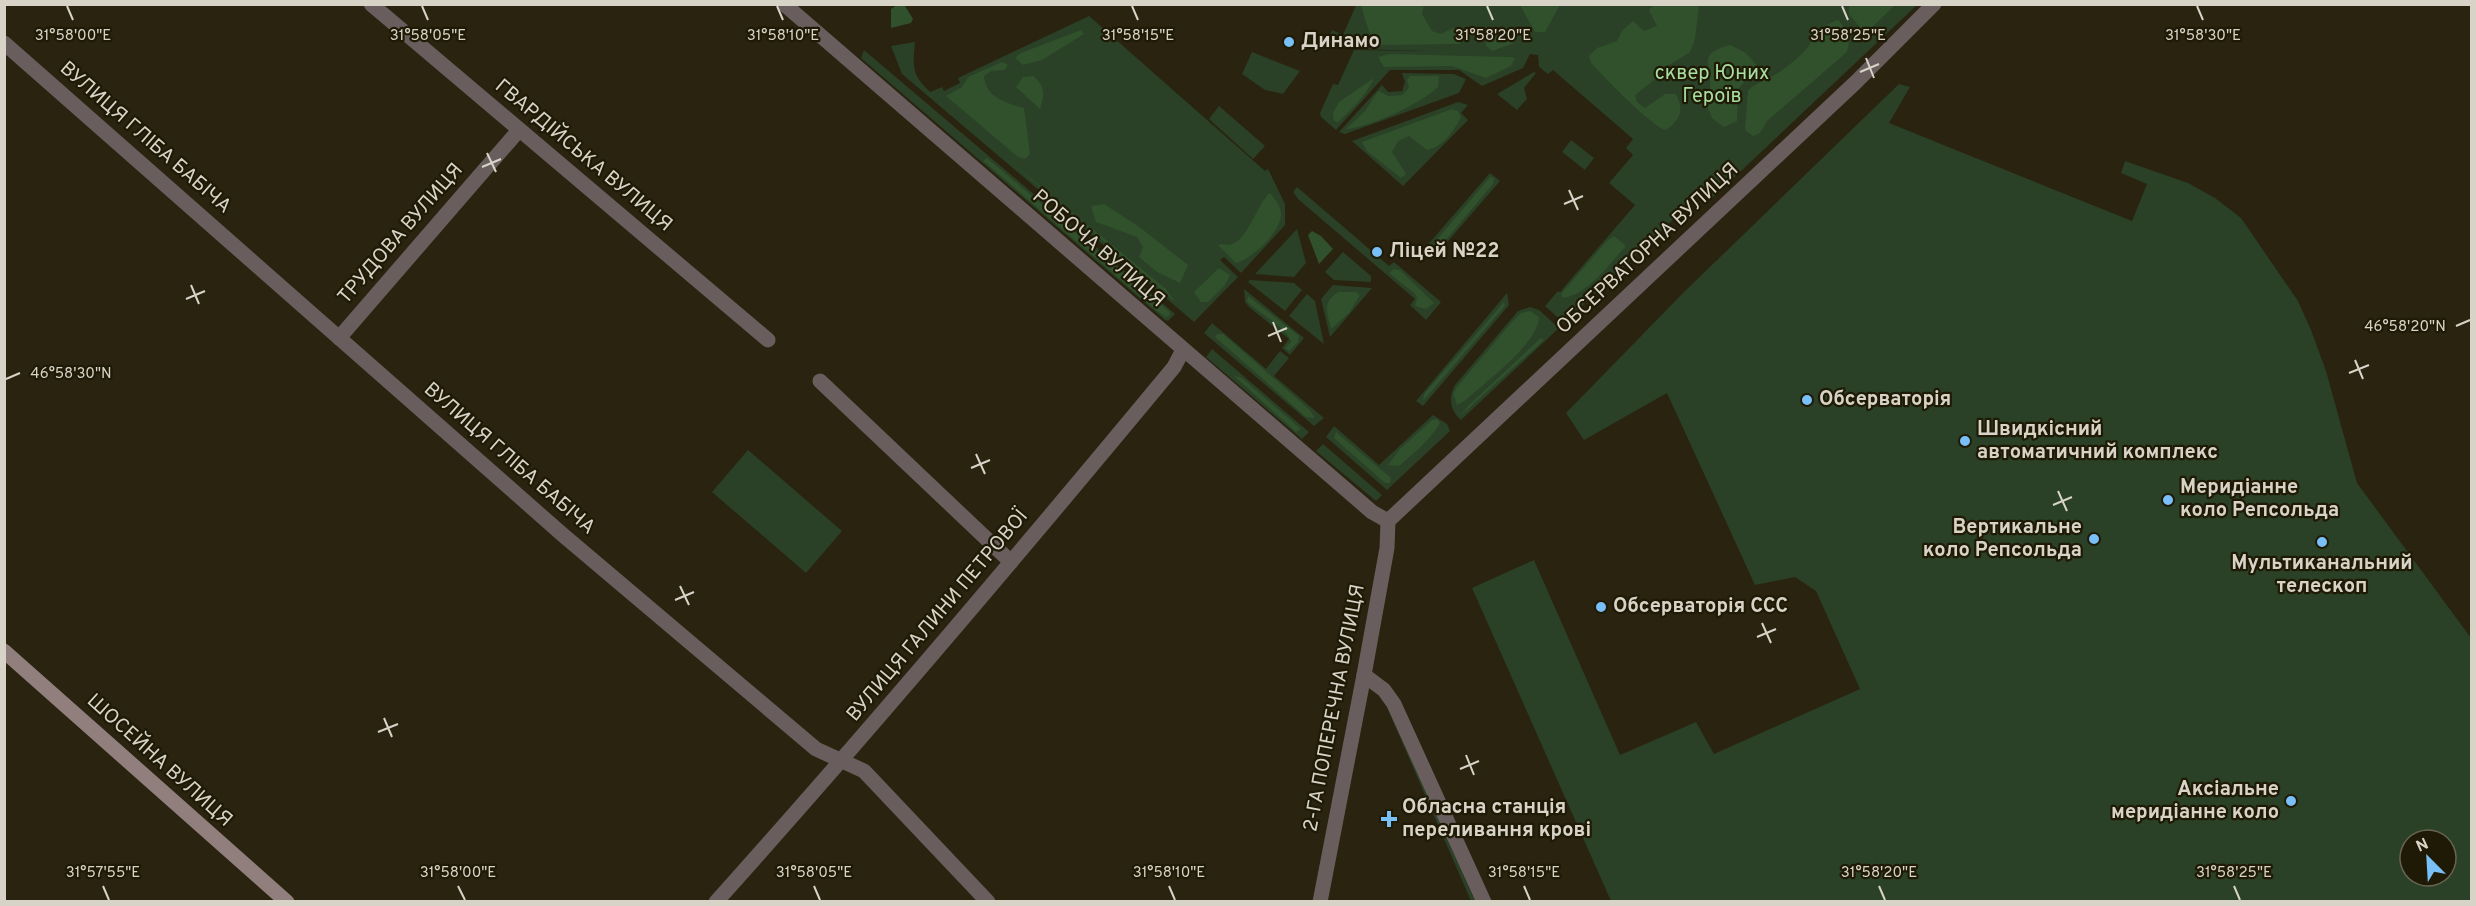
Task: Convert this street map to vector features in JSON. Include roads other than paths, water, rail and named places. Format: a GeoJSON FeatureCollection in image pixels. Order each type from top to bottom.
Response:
{"type":"FeatureCollection","features":[{"type":"Feature","properties":{"kind":"street","name":"ГВАРДІЙСЬКА ВУЛИЦЯ"},"geometry":{"type":"LineString","coordinates":[[371,4],[768,340]]}},
{"type":"Feature","properties":{"kind":"street","name":"РОБОЧА ВУЛИЦЯ"},"geometry":{"type":"LineString","coordinates":[[784,4],[1372,512],[1388,521]]}},
{"type":"Feature","properties":{"kind":"street","name":"ОБСЕРВАТОРНА ВУЛИЦЯ"},"geometry":{"type":"LineString","coordinates":[[1388,521],[1831,105],[1934,4]]}},
{"type":"Feature","properties":{"kind":"street","name":"ВУЛИЦЯ ГЛІБА БАБІЧА"},"geometry":{"type":"LineString","coordinates":[[4,43],[562,535],[816,749],[864,771],[988,902]]}},
{"type":"Feature","properties":{"kind":"street","name":"ТРУДОВА ВУЛИЦЯ"},"geometry":{"type":"LineString","coordinates":[[339,338],[519,130]]}},
{"type":"Feature","properties":{"kind":"street","name":"ВУЛИЦЯ ГАЛИНИ ПЕТРОВОЇ"},"geometry":{"type":"LineString","coordinates":[[716,902],[841,762],[1011,562],[1174,367],[1183,350]]}},
{"type":"Feature","properties":{"kind":"street"},"geometry":{"type":"LineString","coordinates":[[820,381],[1011,562]]}},
{"type":"Feature","properties":{"kind":"street","name":"2-ГА ПОПЕРЕЧНА ВУЛИЦЯ"},"geometry":{"type":"LineString","coordinates":[[1320,902],[1387,548],[1388,521]]}},
{"type":"Feature","properties":{"kind":"street","name":"ШОСЕЙНА ВУЛИЦЯ"},"geometry":{"type":"LineString","coordinates":[[4,651],[286,902]]}},
{"type":"Feature","properties":{"kind":"street"},"geometry":{"type":"LineString","coordinates":[[1364,675],[1384,690],[1394,704],[1484,902]]}},
{"type":"Feature","properties":{"kind":"place","name":"Динамо"},"geometry":{"type":"Point","coordinates":[1289,42]}},
{"type":"Feature","properties":{"kind":"place","name":"Ліцей №22"},"geometry":{"type":"Point","coordinates":[1377,252]}},
{"type":"Feature","properties":{"kind":"place","name":"Обсерваторія"},"geometry":{"type":"Point","coordinates":[1807,400]}},
{"type":"Feature","properties":{"kind":"place","name":"Швидкісний автоматичний комплекс"},"geometry":{"type":"Point","coordinates":[1965,441]}},
{"type":"Feature","properties":{"kind":"place","name":"Меридіанне коло Репсольда"},"geometry":{"type":"Point","coordinates":[2168,500]}},
{"type":"Feature","properties":{"kind":"place","name":"Вертикальне коло Репсольда"},"geometry":{"type":"Point","coordinates":[2094,539]}},
{"type":"Feature","properties":{"kind":"place","name":"Мультиканальний телескоп"},"geometry":{"type":"Point","coordinates":[2322,542]}},
{"type":"Feature","properties":{"kind":"place","name":"Обсерваторія ССС"},"geometry":{"type":"Point","coordinates":[1601,607]}},
{"type":"Feature","properties":{"kind":"place","name":"Аксіальне меридіанне коло"},"geometry":{"type":"Point","coordinates":[2291,801]}},
{"type":"Feature","properties":{"kind":"place","name":"Обласна станція переливання крові"},"geometry":{"type":"Point","coordinates":[1389,819]}},
{"type":"Feature","properties":{"kind":"park label","name":"сквер Юних Героїв"},"geometry":{"type":"Point","coordinates":[1712,86]}}]}
